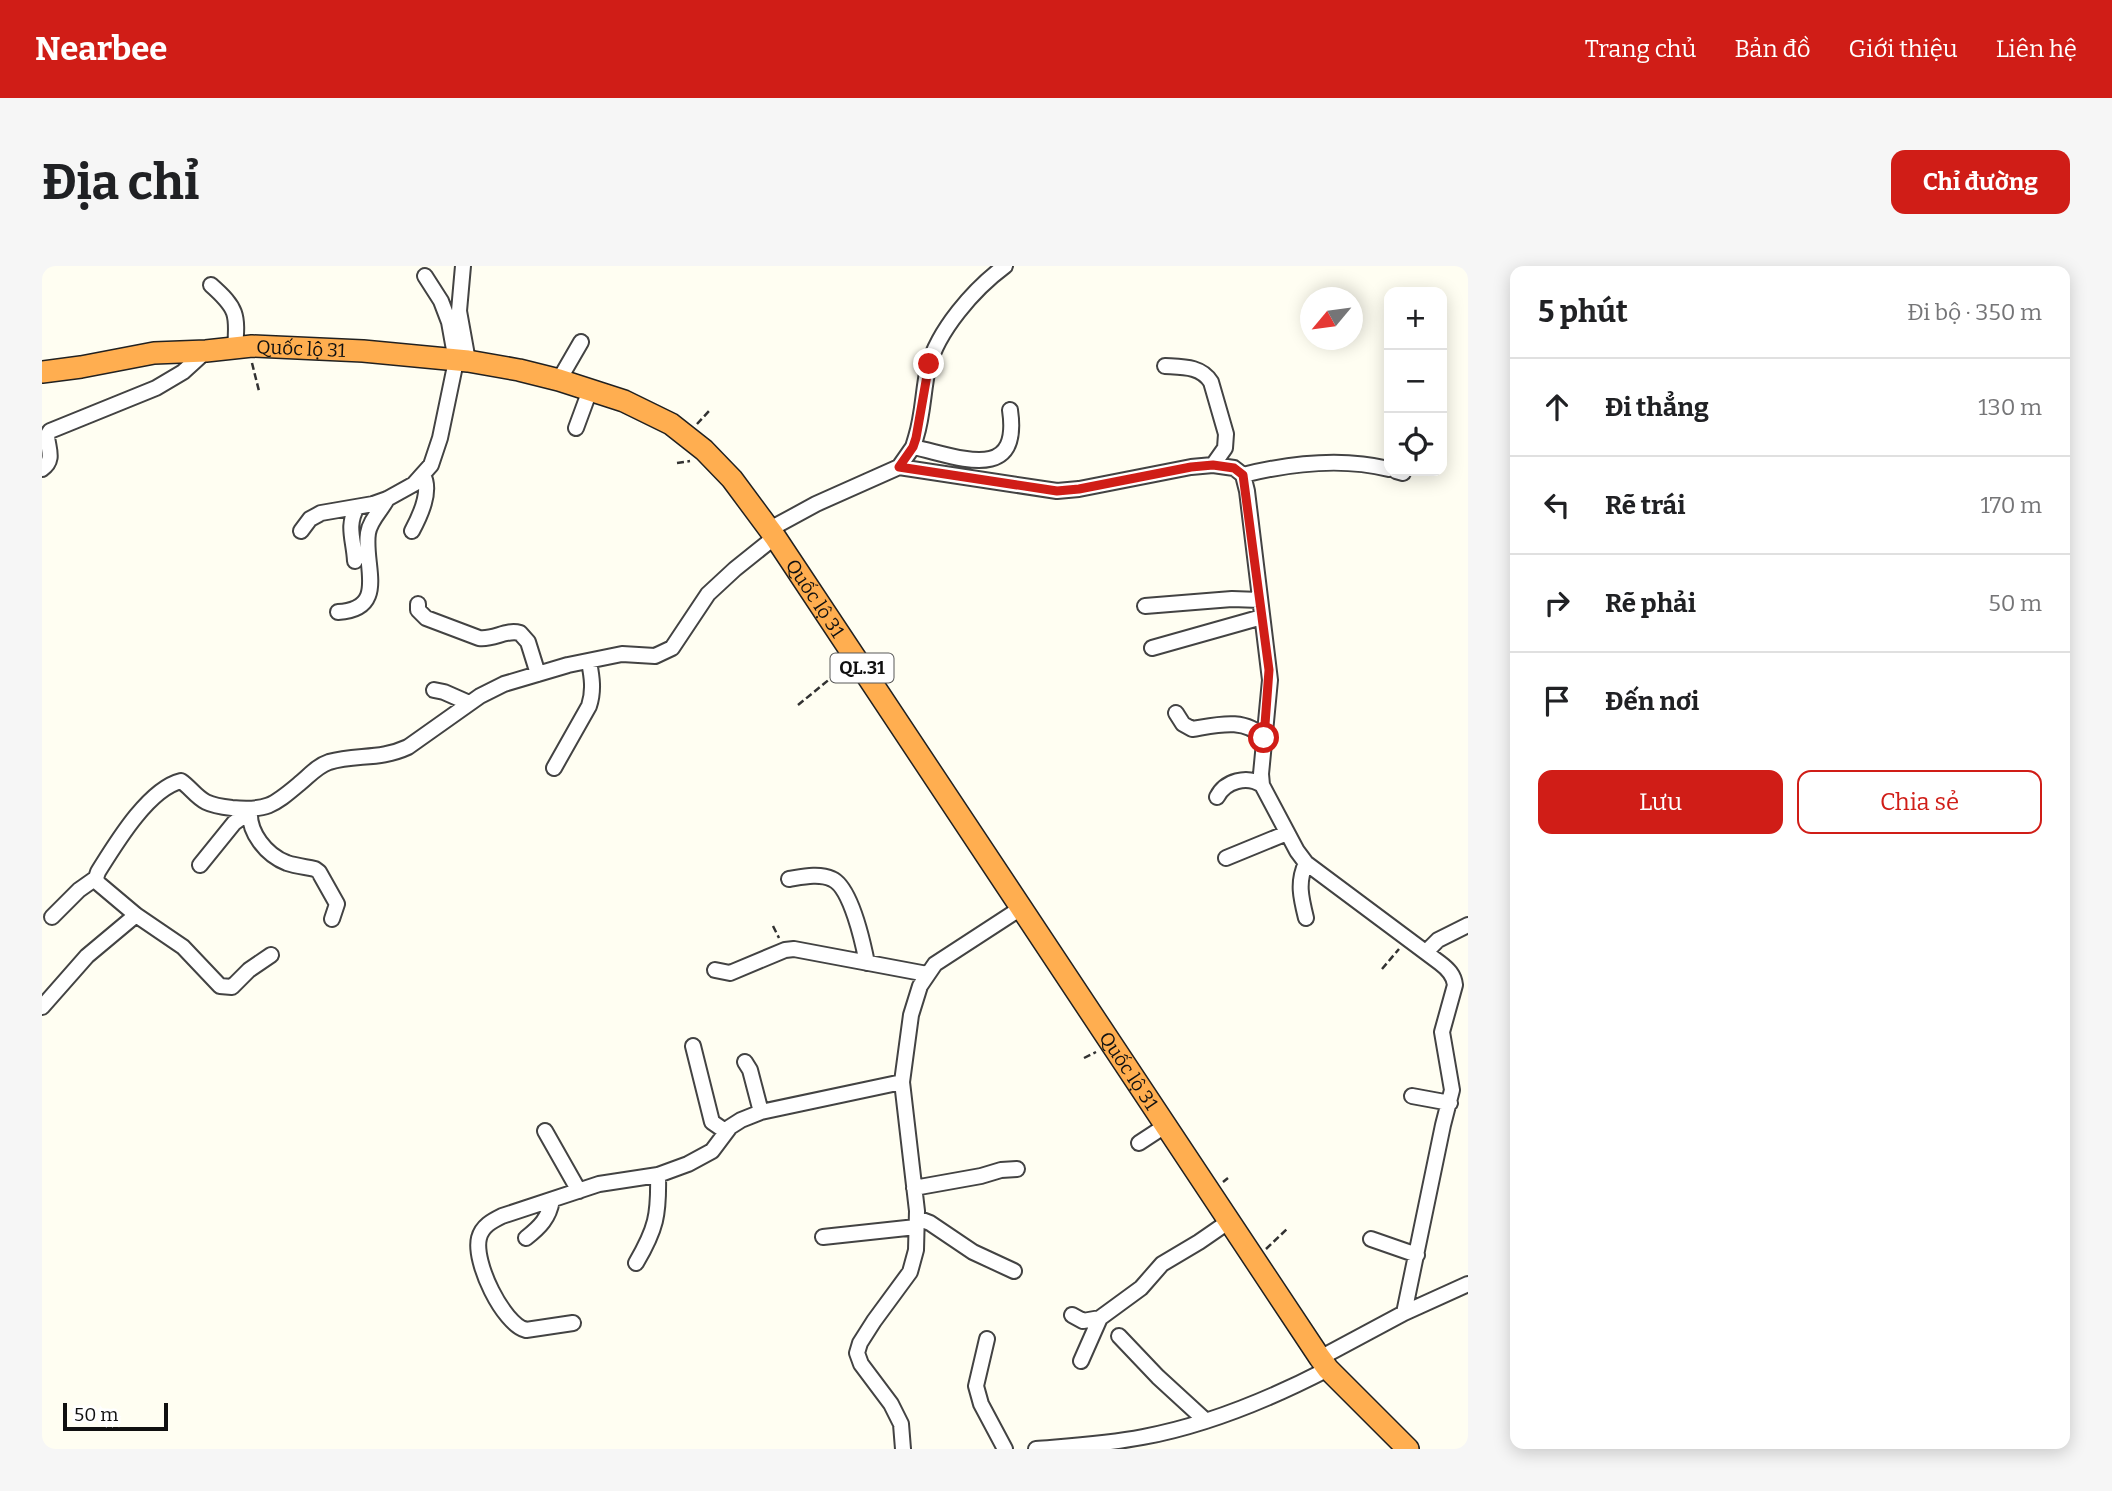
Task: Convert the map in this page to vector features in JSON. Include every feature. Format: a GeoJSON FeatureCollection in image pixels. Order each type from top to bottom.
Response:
{"type":"FeatureCollection","features":[{"type":"Feature","properties":{"kind":"highway","name":"Quốc lộ 31"},"geometry":{"type":"LineString","coordinates":[[42,372],[82,367],[154,352],[244,347],[363,351],[462,361],[519,370],[624,401],[671,424],[704,450],[732,479],[772,533],[1324,1363],[1408,1449]]}},
{"type":"Feature","properties":{"kind":"street"},"geometry":{"type":"LineString","coordinates":[[301,531],[310,519],[321,513],[387,499],[414,484],[431,466],[462,361],[459,311],[463,266]]}},
{"type":"Feature","properties":{"kind":"street"},"geometry":{"type":"LineString","coordinates":[[52,917],[79,890],[96,878],[132,821],[153,799],[176,782],[181,781],[188,785],[205,802],[219,806],[249,811],[267,807],[327,762],[393,754],[408,747],[489,690],[568,665],[622,654],[655,656],[672,648],[708,594],[772,533],[816,504],[899,467],[913,447],[929,364],[938,345],[959,311],[982,284],[1005,266]]}},
{"type":"Feature","properties":{"kind":"street"},"geometry":{"type":"LineString","coordinates":[[425,276],[441,301],[462,361]]}},
{"type":"Feature","properties":{"kind":"street"},"geometry":{"type":"LineString","coordinates":[[211,285],[228,300],[235,313],[244,347]]}},
{"type":"Feature","properties":{"kind":"street"},"geometry":{"type":"LineString","coordinates":[[559,380],[581,342]]}},
{"type":"Feature","properties":{"kind":"street"},"geometry":{"type":"LineString","coordinates":[[42,469],[50,460],[47,436],[50,431],[127,401],[169,381],[206,351]]}},
{"type":"Feature","properties":{"kind":"street"},"geometry":{"type":"LineString","coordinates":[[1165,366],[1200,371],[1207,375],[1211,382],[1226,434],[1225,448],[1213,465]]}},
{"type":"Feature","properties":{"kind":"street"},"geometry":{"type":"LineString","coordinates":[[576,428],[590,390]]}},
{"type":"Feature","properties":{"kind":"street"},"geometry":{"type":"LineString","coordinates":[[913,447],[973,460],[988,461],[998,458],[1008,449],[1012,419],[1010,410]]}},
{"type":"Feature","properties":{"kind":"street"},"geometry":{"type":"LineString","coordinates":[[1243,475],[1298,463],[1384,468]]}},
{"type":"Feature","properties":{"kind":"street"},"geometry":{"type":"LineString","coordinates":[[899,467],[1057,491],[1213,465],[1234,468],[1243,475],[1270,680],[1262,786],[1306,863],[1448,970],[1455,985],[1442,1032],[1452,1084],[1450,1103],[1443,1125],[1404,1313]]}},
{"type":"Feature","properties":{"kind":"street"},"geometry":{"type":"LineString","coordinates":[[412,531],[426,494],[427,485],[423,475]]}},
{"type":"Feature","properties":{"kind":"street"},"geometry":{"type":"LineString","coordinates":[[338,612],[352,611],[366,601],[371,575],[368,529],[387,499]]}},
{"type":"Feature","properties":{"kind":"street"},"geometry":{"type":"LineString","coordinates":[[355,561],[351,525],[357,506]]}},
{"type":"Feature","properties":{"kind":"street"},"geometry":{"type":"LineString","coordinates":[[1145,606],[1232,598],[1260,600]]}},
{"type":"Feature","properties":{"kind":"street"},"geometry":{"type":"LineString","coordinates":[[418,604],[418,610],[426,618],[479,638],[485,639],[509,632],[520,633],[528,642],[538,674]]}},
{"type":"Feature","properties":{"kind":"street"},"geometry":{"type":"LineString","coordinates":[[1152,648],[1262,617]]}},
{"type":"Feature","properties":{"kind":"street"},"geometry":{"type":"LineString","coordinates":[[554,768],[592,698],[589,662]]}},
{"type":"Feature","properties":{"kind":"street"},"geometry":{"type":"LineString","coordinates":[[434,690],[469,702]]}},
{"type":"Feature","properties":{"kind":"street"},"geometry":{"type":"LineString","coordinates":[[1176,713],[1183,724],[1192,729],[1212,725],[1245,725],[1257,730],[1264,738]]}},
{"type":"Feature","properties":{"kind":"street"},"geometry":{"type":"LineString","coordinates":[[1217,797],[1222,789],[1236,782],[1251,780],[1262,786]]}},
{"type":"Feature","properties":{"kind":"street"},"geometry":{"type":"LineString","coordinates":[[200,866],[234,823],[249,811]]}},
{"type":"Feature","properties":{"kind":"street"},"geometry":{"type":"LineString","coordinates":[[249,811],[253,830],[268,851],[288,863],[319,872],[337,904],[332,919]]}},
{"type":"Feature","properties":{"kind":"street"},"geometry":{"type":"LineString","coordinates":[[1226,858],[1287,833]]}},
{"type":"Feature","properties":{"kind":"street"},"geometry":{"type":"LineString","coordinates":[[1306,863],[1300,881],[1306,918]]}},
{"type":"Feature","properties":{"kind":"street"},"geometry":{"type":"LineString","coordinates":[[789,879],[817,875],[835,880],[842,888],[857,923],[867,963]]}},
{"type":"Feature","properties":{"kind":"street"},"geometry":{"type":"LineString","coordinates":[[96,878],[103,888],[136,915],[183,947],[225,988],[232,987],[249,970],[271,956]]}},
{"type":"Feature","properties":{"kind":"street"},"geometry":{"type":"LineString","coordinates":[[903,1449],[901,1424],[891,1404],[861,1364],[857,1353],[874,1321],[910,1272],[916,1250],[917,1222],[902,1082],[911,1015],[917,993],[927,974],[947,955],[1021,908]]}},
{"type":"Feature","properties":{"kind":"street"},"geometry":{"type":"LineString","coordinates":[[42,1007],[87,956],[136,915]]}},
{"type":"Feature","properties":{"kind":"street"},"geometry":{"type":"LineString","coordinates":[[1426,952],[1438,940],[1468,925]]}},
{"type":"Feature","properties":{"kind":"street"},"geometry":{"type":"LineString","coordinates":[[715,970],[730,972],[785,950],[794,949],[927,974]]}},
{"type":"Feature","properties":{"kind":"street"},"geometry":{"type":"LineString","coordinates":[[693,1046],[712,1122],[725,1131]]}},
{"type":"Feature","properties":{"kind":"street"},"geometry":{"type":"LineString","coordinates":[[746,1062],[761,1112]]}},
{"type":"Feature","properties":{"kind":"street"},"geometry":{"type":"LineString","coordinates":[[573,1323],[526,1330],[513,1322],[487,1283],[481,1268],[478,1247],[483,1230],[491,1222],[599,1184],[658,1175],[688,1164],[712,1151],[725,1131],[741,1120],[761,1112],[902,1082]]}},
{"type":"Feature","properties":{"kind":"street"},"geometry":{"type":"LineString","coordinates":[[1412,1096],[1450,1103]]}},
{"type":"Feature","properties":{"kind":"street"},"geometry":{"type":"LineString","coordinates":[[1139,1143],[1166,1126]]}},
{"type":"Feature","properties":{"kind":"street"},"geometry":{"type":"LineString","coordinates":[[545,1131],[579,1191]]}},
{"type":"Feature","properties":{"kind":"street"},"geometry":{"type":"LineString","coordinates":[[914,1188],[1017,1169]]}},
{"type":"Feature","properties":{"kind":"street"},"geometry":{"type":"LineString","coordinates":[[636,1263],[656,1221],[658,1175]]}},
{"type":"Feature","properties":{"kind":"street"},"geometry":{"type":"LineString","coordinates":[[526,1238],[547,1217],[552,1200]]}},
{"type":"Feature","properties":{"kind":"street"},"geometry":{"type":"LineString","coordinates":[[823,1237],[917,1222],[930,1223],[973,1252],[1014,1271]]}},
{"type":"Feature","properties":{"kind":"street"},"geometry":{"type":"LineString","coordinates":[[1072,1315],[1083,1321],[1100,1318],[1141,1288],[1162,1264],[1228,1222]]}},
{"type":"Feature","properties":{"kind":"street"},"geometry":{"type":"LineString","coordinates":[[1371,1239],[1417,1255]]}},
{"type":"Feature","properties":{"kind":"street"},"geometry":{"type":"LineString","coordinates":[[1036,1449],[1097,1445],[1144,1437],[1206,1421],[1276,1395],[1404,1313],[1468,1284]]}},
{"type":"Feature","properties":{"kind":"street"},"geometry":{"type":"LineString","coordinates":[[1081,1361],[1100,1318]]}},
{"type":"Feature","properties":{"kind":"street"},"geometry":{"type":"LineString","coordinates":[[1119,1336],[1206,1421]]}},
{"type":"Feature","properties":{"kind":"street"},"geometry":{"type":"LineString","coordinates":[[987,1339],[976,1386],[981,1404],[1005,1449]]}},
{"type":"Feature","properties":{"kind":"path"},"geometry":{"type":"LineString","coordinates":[[244,347],[251,360],[259,391]]}},
{"type":"Feature","properties":{"kind":"path"},"geometry":{"type":"LineString","coordinates":[[798,705],[856,658]]}},
{"type":"Feature","properties":{"kind":"path"},"geometry":{"type":"LineString","coordinates":[[1382,969],[1408,938]]}},
{"type":"Feature","properties":{"kind":"path"},"geometry":{"type":"LineString","coordinates":[[1255,1261],[1287,1229]]}},
{"type":"Feature","properties":{"kind":"route"},"geometry":{"type":"LineString","coordinates":[[929,364],[916,438],[899,467],[1057,491],[1213,465],[1234,468],[1243,475],[1270,680],[1264,738]]}}]}
